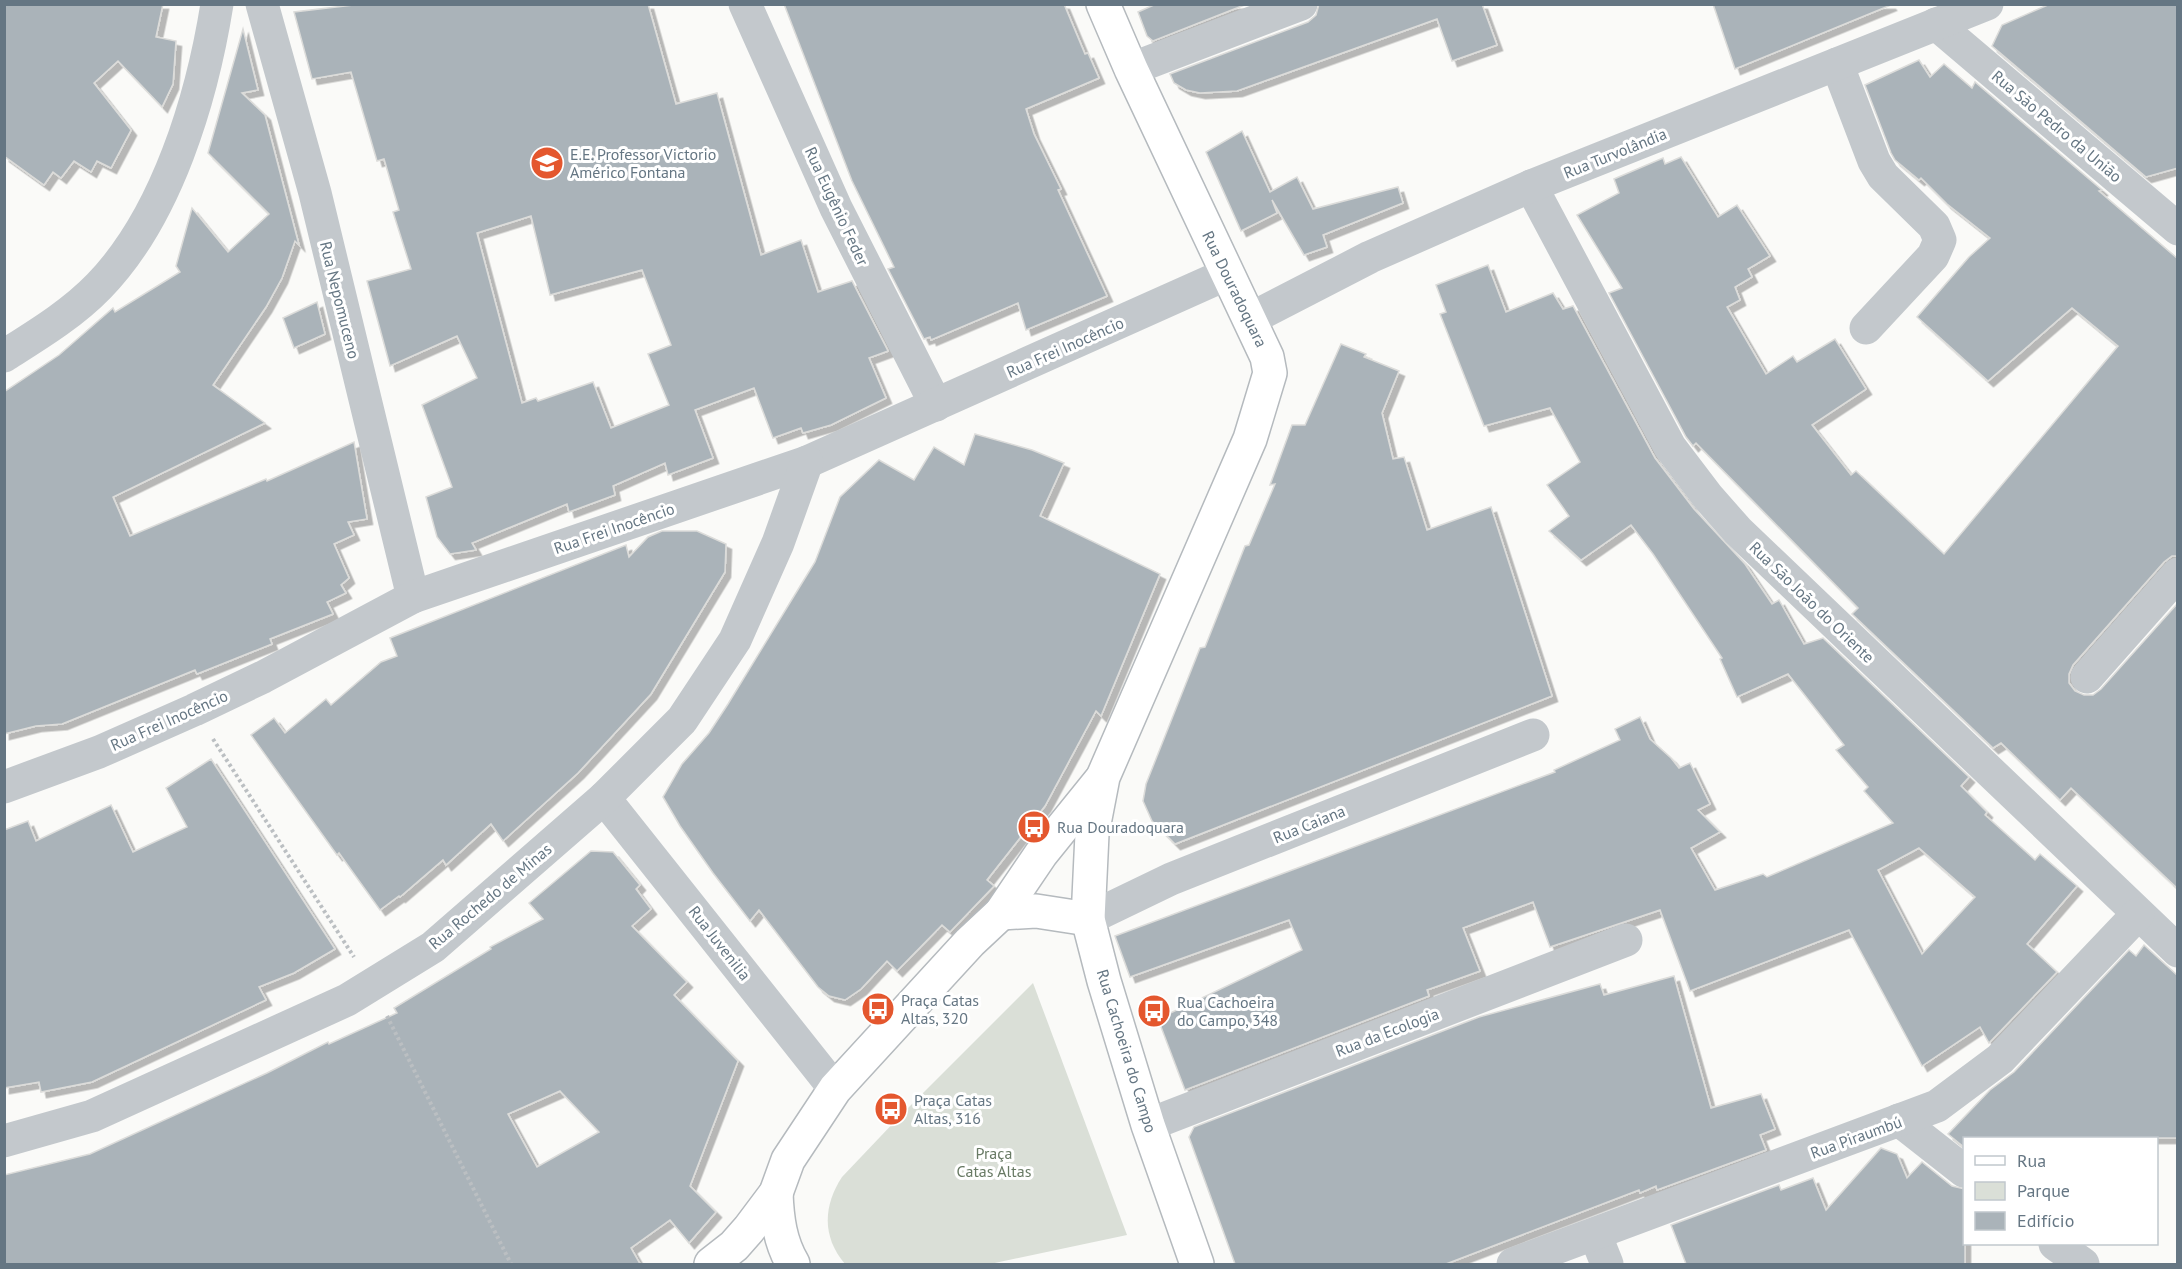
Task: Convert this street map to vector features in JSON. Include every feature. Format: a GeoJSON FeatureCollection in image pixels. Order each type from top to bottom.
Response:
{"type":"FeatureCollection","features":[{"type":"Feature","properties":{"kind":"main road","name":"Rua Douradoquara"},"geometry":{"type":"LineString","coordinates":[[1089,919],[1092,834],[1103,777],[1250,439],[1270,373],[1267,357],[1131,69],[1103,4]]}},
{"type":"Feature","properties":{"kind":"main road","name":"Rua Douradoquara"},"geometry":{"type":"LineString","coordinates":[[1001,913],[1041,854],[1103,777]]}},
{"type":"Feature","properties":{"kind":"main road"},"geometry":{"type":"LineString","coordinates":[[711,1264],[734,1246],[776,1193],[788,1160],[835,1089],[970,942],[1001,913],[1036,911],[1089,919]]}},
{"type":"Feature","properties":{"kind":"main road","name":"Rua Cachoeira do Campo"},"geometry":{"type":"LineString","coordinates":[[1089,919],[1104,981],[1148,1125],[1197,1264]]}},
{"type":"Feature","properties":{"kind":"main road"},"geometry":{"type":"LineString","coordinates":[[776,1193],[777,1225],[793,1264]]}},
{"type":"Feature","properties":{"kind":"street"},"geometry":{"type":"LineString","coordinates":[[4,356],[50,327],[99,286],[129,250],[161,195],[186,130],[212,37],[217,4]]}},
{"type":"Feature","properties":{"kind":"street","name":"Rua Nepomuceno"},"geometry":{"type":"LineString","coordinates":[[262,4],[315,193],[413,597]]}},
{"type":"Feature","properties":{"kind":"street","name":"Rua Eugênio Feder"},"geometry":{"type":"LineString","coordinates":[[745,4],[836,208],[936,405]]}},
{"type":"Feature","properties":{"kind":"street"},"geometry":{"type":"LineString","coordinates":[[1131,69],[1301,4]]}},
{"type":"Feature","properties":{"kind":"street","name":"Rua Turvolândia"},"geometry":{"type":"LineString","coordinates":[[1250,320],[1370,257],[1531,186],[1987,4]]}},
{"type":"Feature","properties":{"kind":"street","name":"Rua São Pedro da União"},"geometry":{"type":"LineString","coordinates":[[1936,24],[2178,229]]}},
{"type":"Feature","properties":{"kind":"street"},"geometry":{"type":"LineString","coordinates":[[1837,64],[1874,161],[1883,176],[1934,226],[1940,240],[1933,256],[1866,328]]}},
{"type":"Feature","properties":{"kind":"street","name":"Rua São João do Oriente"},"geometry":{"type":"LineString","coordinates":[[1531,186],[1670,447],[1708,497],[1738,531],[2178,951]]}},
{"type":"Feature","properties":{"kind":"street","name":"Rua Frei Inocêncio"},"geometry":{"type":"LineString","coordinates":[[4,787],[99,752],[223,696],[413,597],[807,462],[1227,274]]}},
{"type":"Feature","properties":{"kind":"street","name":"Rua Rochedo de Minas"},"geometry":{"type":"LineString","coordinates":[[4,1141],[92,1116],[347,1000],[433,947],[604,798],[682,720],[735,640],[778,543],[807,462]]}},
{"type":"Feature","properties":{"kind":"street"},"geometry":{"type":"LineString","coordinates":[[2087,676],[2178,574]]}},
{"type":"Feature","properties":{"kind":"street","name":"Rua Caiana"},"geometry":{"type":"LineString","coordinates":[[1089,919],[1171,879],[1533,735]]}},
{"type":"Feature","properties":{"kind":"street","name":"Rua Juvenilia"},"geometry":{"type":"LineString","coordinates":[[604,798],[835,1089]]}},
{"type":"Feature","properties":{"kind":"street","name":"Rua Piraumbú"},"geometry":{"type":"LineString","coordinates":[[1513,1264],[1937,1106],[2000,1059],[2138,914]]}},
{"type":"Feature","properties":{"kind":"street","name":"Rua da Ecologia"},"geometry":{"type":"LineString","coordinates":[[1148,1125],[1626,940]]}},
{"type":"Feature","properties":{"kind":"street"},"geometry":{"type":"LineString","coordinates":[[1899,1120],[1963,1169]]}},
{"type":"Feature","properties":{"kind":"street"},"geometry":{"type":"LineString","coordinates":[[1596,1234],[1607,1264]]}},
{"type":"Feature","properties":{"kind":"street"},"geometry":{"type":"LineString","coordinates":[[2056,1245],[2082,1264]]}},
{"type":"Feature","properties":{"kind":"green space","name":"Praça Catas Altas"},"geometry":{"type":"Polygon","coordinates":[[[1033,983],[1127,1235],[990,1264],[845,1264],[832,1243],[828,1221],[831,1199],[842,1177],[1033,983]]]}},
{"type":"Feature","properties":{"kind":"building"},"geometry":{"type":"Polygon","coordinates":[[[4,4],[163,4],[156,37],[176,41],[173,84],[162,107],[118,61],[94,83],[131,130],[111,168],[97,161],[91,172],[74,161],[61,178],[53,172],[44,185],[4,156],[4,4]]]}},
{"type":"Feature","properties":{"kind":"building"},"geometry":{"type":"Polygon","coordinates":[[[362,4],[648,4],[676,104],[717,93],[761,255],[801,240],[818,292],[852,281],[888,351],[869,358],[886,398],[831,425],[803,433],[801,428],[773,438],[754,388],[695,410],[713,458],[668,475],[665,463],[613,486],[615,495],[569,512],[567,504],[472,543],[476,550],[450,554],[437,537],[426,497],[452,487],[422,405],[477,378],[457,336],[390,366],[367,281],[411,269],[393,212],[399,210],[384,159],[377,161],[351,72],[312,79],[294,12],[362,4]],[[531,216],[477,233],[522,403],[536,398],[538,401],[593,382],[611,428],[669,405],[648,354],[671,345],[642,270],[550,295],[531,216]]]}},
{"type":"Feature","properties":{"kind":"building"},"geometry":{"type":"Polygon","coordinates":[[[784,4],[1064,4],[1085,54],[1088,53],[1099,78],[1026,109],[1034,134],[1061,189],[1058,190],[1107,296],[1026,330],[1018,303],[931,340],[930,337],[924,339],[888,269],[894,267],[852,181],[784,4]]]}},
{"type":"Feature","properties":{"kind":"building"},"geometry":{"type":"Polygon","coordinates":[[[1156,4],[1247,4],[1153,41],[1147,36],[1138,12],[1156,4]]]}},
{"type":"Feature","properties":{"kind":"building"},"geometry":{"type":"Polygon","coordinates":[[[1319,4],[1482,4],[1497,45],[1452,61],[1437,19],[1237,91],[1200,93],[1186,90],[1174,83],[1170,74],[1308,22],[1316,15],[1319,4]]]}},
{"type":"Feature","properties":{"kind":"building"},"geometry":{"type":"Polygon","coordinates":[[[1713,4],[1890,4],[1891,5],[1735,69],[1713,4]]]}},
{"type":"Feature","properties":{"kind":"building"},"geometry":{"type":"Polygon","coordinates":[[[2050,4],[2178,4],[2178,168],[2146,177],[1992,46],[2002,25],[2050,4]]]}},
{"type":"Feature","properties":{"kind":"building"},"geometry":{"type":"Polygon","coordinates":[[[243,29],[258,90],[242,93],[265,115],[299,245],[295,241],[282,278],[266,307],[213,385],[265,423],[113,497],[130,536],[266,479],[267,481],[354,442],[367,519],[348,522],[354,535],[334,544],[349,578],[341,585],[346,593],[327,602],[333,614],[270,639],[272,644],[197,674],[195,670],[62,724],[36,726],[4,734],[4,392],[59,355],[113,308],[115,312],[180,272],[176,266],[192,208],[228,252],[269,214],[208,153],[243,29]]]}},
{"type":"Feature","properties":{"kind":"building"},"geometry":{"type":"Polygon","coordinates":[[[1919,60],[1930,77],[1944,64],[1972,88],[1975,82],[2102,190],[2099,191],[2178,259],[2178,556],[2172,556],[2164,562],[2073,665],[2069,674],[2069,683],[2075,691],[2084,695],[2093,695],[2101,689],[2178,603],[2178,889],[2071,788],[2060,800],[2001,743],[1993,748],[1852,614],[1858,608],[1696,443],[1693,446],[1686,437],[1609,293],[1622,288],[1577,215],[1619,193],[1614,179],[1663,158],[1665,164],[1681,157],[1718,217],[1737,205],[1770,256],[1748,269],[1752,277],[1735,287],[1740,300],[1727,307],[1766,374],[1793,356],[1797,362],[1835,339],[1866,389],[1812,425],[1851,475],[1856,471],[1944,554],[2118,346],[2072,308],[1988,381],[1917,317],[1969,257],[1990,238],[1947,204],[1921,178],[1919,180],[1895,160],[1891,153],[1865,85],[1919,60]]]}},
{"type":"Feature","properties":{"kind":"building"},"geometry":{"type":"Polygon","coordinates":[[[1242,131],[1270,192],[1297,177],[1313,209],[1398,187],[1403,203],[1323,235],[1327,247],[1304,255],[1272,200],[1277,213],[1241,231],[1206,152],[1242,131]]]}},
{"type":"Feature","properties":{"kind":"building"},"geometry":{"type":"Polygon","coordinates":[[[1488,265],[1506,312],[1553,293],[1563,309],[1573,306],[1655,458],[1694,509],[1745,564],[1772,604],[1779,600],[1804,644],[1823,638],[1969,777],[1961,786],[1987,812],[1985,815],[2035,860],[2040,854],[2077,886],[2027,944],[2057,972],[1989,1043],[1980,1027],[1922,1066],[1849,930],[1690,991],[1660,910],[1550,947],[1533,902],[1463,928],[1480,971],[1427,990],[1429,996],[1185,1090],[1158,1019],[1302,950],[1289,920],[1130,977],[1115,936],[1555,772],[1554,770],[1620,740],[1615,729],[1640,717],[1650,739],[1679,768],[1690,763],[1710,804],[1698,810],[1720,832],[1691,848],[1715,890],[1763,874],[1767,877],[1893,823],[1864,791],[1868,787],[1836,750],[1844,745],[1788,674],[1737,697],[1720,659],[1722,658],[1631,525],[1581,560],[1549,531],[1569,516],[1547,485],[1580,462],[1550,408],[1484,426],[1440,314],[1446,312],[1436,285],[1488,265]],[[1919,848],[1878,870],[1922,954],[1975,897],[1919,848]]]}},
{"type":"Feature","properties":{"kind":"building"},"geometry":{"type":"Polygon","coordinates":[[[317,302],[325,334],[294,348],[283,318],[317,302]]]}},
{"type":"Feature","properties":{"kind":"building"},"geometry":{"type":"Polygon","coordinates":[[[1341,344],[1366,354],[1364,357],[1399,371],[1382,413],[1393,459],[1404,457],[1427,530],[1491,507],[1552,696],[1175,844],[1152,821],[1143,801],[1146,784],[1200,648],[1205,647],[1245,546],[1249,545],[1275,484],[1270,485],[1292,425],[1305,425],[1341,344]]]}},
{"type":"Feature","properties":{"kind":"building"},"geometry":{"type":"Polygon","coordinates":[[[975,434],[1032,450],[1064,463],[1040,516],[1160,574],[1101,716],[1096,711],[1045,806],[987,880],[994,886],[950,932],[942,925],[897,971],[887,961],[861,989],[845,1000],[829,996],[818,987],[759,910],[750,921],[680,826],[663,797],[682,764],[709,733],[728,704],[815,562],[840,497],[879,460],[914,480],[934,447],[964,465],[975,434]]]}},
{"type":"Feature","properties":{"kind":"building"},"geometry":{"type":"Polygon","coordinates":[[[662,531],[697,531],[726,544],[725,572],[651,694],[578,773],[503,841],[491,824],[446,865],[443,860],[400,897],[380,910],[339,853],[337,855],[251,735],[274,718],[285,733],[326,699],[331,705],[381,662],[397,656],[390,638],[626,545],[629,557],[648,537],[662,531]]]}},
{"type":"Feature","properties":{"kind":"building"},"geometry":{"type":"Polygon","coordinates":[[[211,759],[335,949],[294,973],[259,987],[266,1000],[92,1082],[41,1092],[39,1082],[4,1088],[4,830],[28,821],[36,841],[111,805],[133,852],[187,827],[166,788],[211,759]]]}},
{"type":"Feature","properties":{"kind":"building"},"geometry":{"type":"Polygon","coordinates":[[[591,851],[613,852],[640,885],[636,889],[651,909],[632,926],[687,982],[674,995],[738,1061],[690,1186],[716,1212],[689,1243],[670,1220],[631,1248],[640,1264],[4,1264],[4,1175],[90,1154],[267,1073],[328,1042],[329,1044],[397,1013],[394,1008],[491,949],[490,947],[543,919],[529,903],[591,851]],[[560,1091],[508,1114],[537,1167],[599,1132],[560,1091]]]}},
{"type":"Feature","properties":{"kind":"building"},"geometry":{"type":"Polygon","coordinates":[[[2144,945],[2178,976],[2178,1138],[1963,1137],[1963,1146],[1948,1134],[1990,1090],[2014,1072],[2129,950],[2136,956],[2144,945]]]}},
{"type":"Feature","properties":{"kind":"building"},"geometry":{"type":"Polygon","coordinates":[[[1674,976],[1711,1108],[1761,1094],[1775,1129],[1760,1135],[1766,1150],[1657,1190],[1656,1186],[1640,1193],[1639,1190],[1446,1264],[1235,1264],[1189,1137],[1194,1127],[1479,1017],[1600,984],[1604,995],[1674,976]]]}},
{"type":"Feature","properties":{"kind":"building"},"geometry":{"type":"Polygon","coordinates":[[[1881,1148],[1897,1154],[1907,1178],[1922,1162],[1952,1186],[1963,1189],[1965,1264],[1686,1264],[1671,1225],[1779,1185],[1781,1190],[1813,1178],[1826,1210],[1881,1148]]]}},
{"type":"Feature","properties":{"kind":"place","name":"E.E. Professor Victorio Américo Fontana"},"geometry":{"type":"Point","coordinates":[547,163]}},
{"type":"Feature","properties":{"kind":"place","name":"Rua Douradoquara"},"geometry":{"type":"Point","coordinates":[1034,827]}},
{"type":"Feature","properties":{"kind":"place","name":"Praça Catas Altas, 320"},"geometry":{"type":"Point","coordinates":[878,1009]}},
{"type":"Feature","properties":{"kind":"place","name":"Rua Cachoeira do Campo, 348"},"geometry":{"type":"Point","coordinates":[1154,1011]}},
{"type":"Feature","properties":{"kind":"place","name":"Praça Catas Altas, 316"},"geometry":{"type":"Point","coordinates":[891,1109]}}]}
